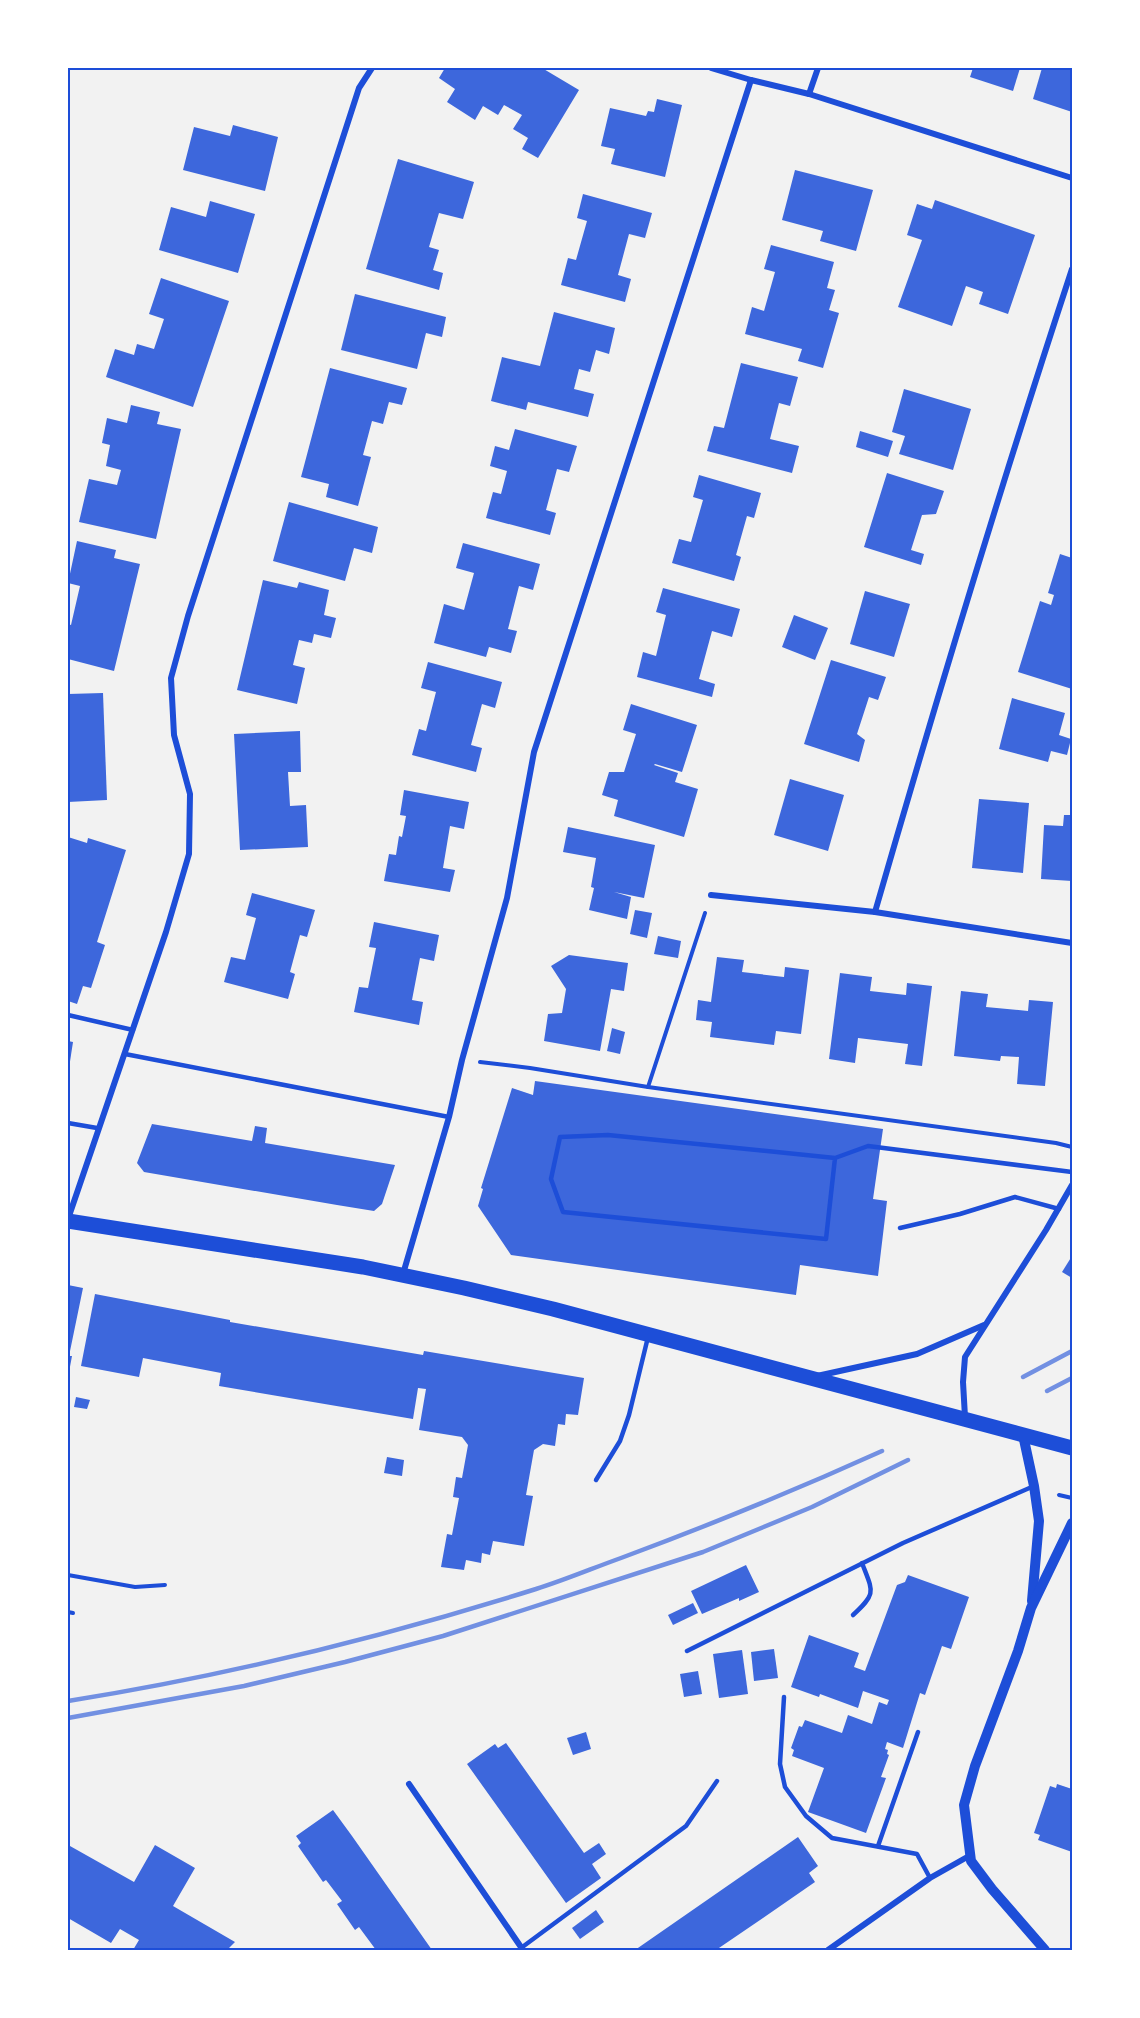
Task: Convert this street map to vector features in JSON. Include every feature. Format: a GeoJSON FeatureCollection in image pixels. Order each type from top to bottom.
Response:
{"type":"FeatureCollection","features":[{"type":"Feature","properties":{"kind":"main road"},"geometry":{"type":"LineString","coordinates":[[68,1220],[363,1267],[542,1306],[1072,1448]]}},
{"type":"Feature","properties":{"kind":"street"},"geometry":{"type":"LineString","coordinates":[[68,1220],[97,1128],[133,1030],[189,854],[190,794],[174,735],[171,678],[188,616],[359,88],[372,68]]}},
{"type":"Feature","properties":{"kind":"street"},"geometry":{"type":"LineString","coordinates":[[711,68],[809,93],[1072,178]]}},
{"type":"Feature","properties":{"kind":"street"},"geometry":{"type":"LineString","coordinates":[[809,93],[818,68]]}},
{"type":"Feature","properties":{"kind":"street"},"geometry":{"type":"LineString","coordinates":[[403,1275],[449,1117],[462,1060],[507,898],[534,752],[751,80]]}},
{"type":"Feature","properties":{"kind":"street"},"geometry":{"type":"LineString","coordinates":[[875,912],[980,557],[1072,269]]}},
{"type":"Feature","properties":{"kind":"street"},"geometry":{"type":"LineString","coordinates":[[711,896],[875,912],[1072,943]]}},
{"type":"Feature","properties":{"kind":"street"},"geometry":{"type":"LineString","coordinates":[[965,1418],[963,1376],[965,1357],[1072,1185]]}},
{"type":"Feature","properties":{"kind":"street"},"geometry":{"type":"LineString","coordinates":[[811,1377],[917,1354],[985,1325]]}},
{"type":"Feature","properties":{"kind":"street"},"geometry":{"type":"LineString","coordinates":[[1023,1435],[1039,1521],[1031,1608]]}},
{"type":"Feature","properties":{"kind":"street"},"geometry":{"type":"LineString","coordinates":[[1045,1950],[992,1889],[969,1856],[964,1805],[975,1766],[1031,1608],[1072,1523]]}},
{"type":"Feature","properties":{"kind":"street"},"geometry":{"type":"LineString","coordinates":[[409,1785],[522,1949]]}},
{"type":"Feature","properties":{"kind":"street"},"geometry":{"type":"LineString","coordinates":[[828,1950],[930,1878],[969,1856]]}},
{"type":"Feature","properties":{"kind":"lane"},"geometry":{"type":"LineString","coordinates":[[68,1015],[133,1030]]}},
{"type":"Feature","properties":{"kind":"lane"},"geometry":{"type":"LineString","coordinates":[[125,1054],[449,1117]]}},
{"type":"Feature","properties":{"kind":"lane"},"geometry":{"type":"LineString","coordinates":[[68,1123],[97,1128]]}},
{"type":"Feature","properties":{"kind":"lane"},"geometry":{"type":"LineString","coordinates":[[835,1158],[826,1239],[563,1212],[551,1179],[560,1137],[608,1135],[835,1158],[868,1146],[1072,1172]]}},
{"type":"Feature","properties":{"kind":"lane"},"geometry":{"type":"LineString","coordinates":[[900,1228],[960,1214],[1016,1197],[1059,1209]]}},
{"type":"Feature","properties":{"kind":"lane"},"geometry":{"type":"LineString","coordinates":[[596,1480],[620,1441],[648,1334]]}},
{"type":"Feature","properties":{"kind":"lane"},"geometry":{"type":"LineString","coordinates":[[687,1651],[862,1563],[1034,1486]]}},
{"type":"Feature","properties":{"kind":"lane"},"geometry":{"type":"LineString","coordinates":[[853,1615],[869,1600],[872,1589],[862,1563]]}},
{"type":"Feature","properties":{"kind":"lane"},"geometry":{"type":"LineString","coordinates":[[784,1697],[780,1764],[785,1787],[806,1816],[832,1838],[917,1854],[930,1878]]}},
{"type":"Feature","properties":{"kind":"lane"},"geometry":{"type":"LineString","coordinates":[[878,1846],[918,1732]]}},
{"type":"Feature","properties":{"kind":"lane"},"geometry":{"type":"LineString","coordinates":[[522,1949],[686,1826],[717,1780]]}},
{"type":"Feature","properties":{"kind":"path"},"geometry":{"type":"LineString","coordinates":[[648,1087],[711,896]]}},
{"type":"Feature","properties":{"kind":"path"},"geometry":{"type":"LineString","coordinates":[[462,1060],[1072,1147]]}},
{"type":"Feature","properties":{"kind":"path"},"geometry":{"type":"LineString","coordinates":[[68,1575],[135,1587],[165,1585]]}},
{"type":"Feature","properties":{"kind":"path"},"geometry":{"type":"LineString","coordinates":[[68,1612],[74,1613]]}},
{"type":"Feature","properties":{"kind":"building"},"geometry":{"type":"Polygon","coordinates":[[[445,68],[542,68],[579,90],[538,158],[522,149],[528,138],[513,129],[522,115],[504,105],[498,115],[483,106],[475,120],[447,102],[455,89],[439,78],[445,68]]]}},
{"type":"Feature","properties":{"kind":"building"},"geometry":{"type":"Polygon","coordinates":[[[973,68],[1020,68],[1013,91],[970,77],[973,68]]]}},
{"type":"Feature","properties":{"kind":"building"},"geometry":{"type":"Polygon","coordinates":[[[1042,68],[1072,68],[1072,112],[1033,99],[1042,68]]]}},
{"type":"Feature","properties":{"kind":"building"},"geometry":{"type":"Polygon","coordinates":[[[657,99],[682,105],[665,177],[611,164],[615,149],[601,146],[610,108],[646,116],[648,111],[654,112],[657,99]]]}},
{"type":"Feature","properties":{"kind":"building"},"geometry":{"type":"Polygon","coordinates":[[[233,125],[278,137],[265,191],[183,170],[194,127],[230,136],[233,125]]]}},
{"type":"Feature","properties":{"kind":"building"},"geometry":{"type":"Polygon","coordinates":[[[398,159],[474,182],[463,219],[439,213],[429,247],[439,250],[433,270],[443,273],[439,290],[366,269],[398,159]]]}},
{"type":"Feature","properties":{"kind":"building"},"geometry":{"type":"Polygon","coordinates":[[[795,170],[873,190],[856,251],[820,241],[823,231],[782,220],[795,170]]]}},
{"type":"Feature","properties":{"kind":"building"},"geometry":{"type":"Polygon","coordinates":[[[583,194],[652,213],[645,238],[629,234],[618,275],[631,279],[625,302],[561,285],[568,258],[576,260],[587,221],[577,218],[583,194]]]}},
{"type":"Feature","properties":{"kind":"building"},"geometry":{"type":"Polygon","coordinates":[[[935,200],[1035,235],[1008,314],[979,304],[983,292],[966,286],[952,326],[898,307],[922,240],[907,235],[917,204],[932,209],[935,200]]]}},
{"type":"Feature","properties":{"kind":"building"},"geometry":{"type":"Polygon","coordinates":[[[210,201],[255,214],[238,273],[159,250],[171,207],[206,217],[210,201]]]}},
{"type":"Feature","properties":{"kind":"building"},"geometry":{"type":"Polygon","coordinates":[[[771,245],[834,262],[827,288],[835,290],[829,310],[839,313],[823,368],[798,361],[802,349],[745,334],[752,307],[764,311],[775,272],[764,269],[771,245]]]}},
{"type":"Feature","properties":{"kind":"building"},"geometry":{"type":"Polygon","coordinates":[[[161,278],[229,301],[193,407],[106,377],[115,349],[134,355],[137,344],[154,349],[164,319],[149,314],[161,278]]]}},
{"type":"Feature","properties":{"kind":"building"},"geometry":{"type":"Polygon","coordinates":[[[355,294],[446,317],[442,337],[426,333],[417,369],[341,350],[355,294]]]}},
{"type":"Feature","properties":{"kind":"building"},"geometry":{"type":"Polygon","coordinates":[[[554,312],[615,328],[609,354],[596,350],[590,372],[579,369],[574,389],[594,394],[588,417],[528,402],[526,410],[491,401],[502,357],[540,366],[554,312]]]}},
{"type":"Feature","properties":{"kind":"building"},"geometry":{"type":"Polygon","coordinates":[[[741,363],[798,377],[790,406],[779,403],[770,439],[799,446],[792,473],[707,451],[714,426],[724,428],[741,363]]]}},
{"type":"Feature","properties":{"kind":"building"},"geometry":{"type":"Polygon","coordinates":[[[330,368],[407,388],[402,405],[389,402],[383,424],[372,421],[363,455],[371,457],[358,506],[326,497],[329,484],[301,477],[330,368]]]}},
{"type":"Feature","properties":{"kind":"building"},"geometry":{"type":"Polygon","coordinates":[[[904,389],[971,409],[953,470],[899,454],[905,436],[892,432],[904,389]]]}},
{"type":"Feature","properties":{"kind":"building"},"geometry":{"type":"Polygon","coordinates":[[[131,405],[160,412],[157,424],[181,429],[156,539],[79,522],[89,479],[117,485],[121,470],[106,466],[110,445],[102,443],[107,418],[127,423],[131,405]]]}},
{"type":"Feature","properties":{"kind":"building"},"geometry":{"type":"Polygon","coordinates":[[[515,429],[577,446],[569,472],[557,469],[546,510],[556,513],[550,535],[486,518],[493,492],[501,494],[507,471],[490,466],[495,446],[509,450],[515,429]]]}},
{"type":"Feature","properties":{"kind":"building"},"geometry":{"type":"Polygon","coordinates":[[[860,431],[893,441],[888,457],[856,447],[860,431]]]}},
{"type":"Feature","properties":{"kind":"building"},"geometry":{"type":"Polygon","coordinates":[[[887,473],[944,491],[936,514],[922,515],[911,550],[924,554],[921,565],[864,547],[887,473]]]}},
{"type":"Feature","properties":{"kind":"building"},"geometry":{"type":"Polygon","coordinates":[[[699,475],[761,493],[754,518],[747,516],[736,555],[741,557],[734,581],[672,563],[679,539],[691,542],[703,500],[693,497],[699,475]]]}},
{"type":"Feature","properties":{"kind":"building"},"geometry":{"type":"Polygon","coordinates":[[[289,502],[378,527],[372,553],[354,548],[345,581],[273,561],[289,502]]]}},
{"type":"Feature","properties":{"kind":"building"},"geometry":{"type":"Polygon","coordinates":[[[77,541],[116,550],[114,558],[140,564],[114,671],[68,659],[68,624],[71,625],[80,586],[68,583],[77,541]]]}},
{"type":"Feature","properties":{"kind":"building"},"geometry":{"type":"Polygon","coordinates":[[[463,543],[540,564],[533,590],[519,586],[508,629],[517,631],[511,653],[489,647],[486,657],[434,643],[444,604],[464,610],[474,573],[456,568],[463,543]]]}},
{"type":"Feature","properties":{"kind":"building"},"geometry":{"type":"Polygon","coordinates":[[[1060,554],[1072,558],[1072,689],[1018,672],[1040,601],[1051,605],[1054,595],[1048,593],[1060,554]]]}},
{"type":"Feature","properties":{"kind":"building"},"geometry":{"type":"Polygon","coordinates":[[[263,580],[297,588],[299,582],[329,590],[324,615],[336,618],[331,638],[314,634],[312,643],[299,640],[293,665],[305,668],[297,704],[237,690],[263,580]]]}},
{"type":"Feature","properties":{"kind":"building"},"geometry":{"type":"Polygon","coordinates":[[[663,588],[740,609],[732,637],[712,631],[699,679],[715,684],[712,697],[637,677],[643,652],[656,656],[666,615],[656,612],[663,588]]]}},
{"type":"Feature","properties":{"kind":"building"},"geometry":{"type":"Polygon","coordinates":[[[865,591],[910,604],[894,657],[850,644],[865,591]]]}},
{"type":"Feature","properties":{"kind":"building"},"geometry":{"type":"Polygon","coordinates":[[[794,615],[828,628],[815,660],[782,647],[794,615]]]}},
{"type":"Feature","properties":{"kind":"building"},"geometry":{"type":"Polygon","coordinates":[[[831,660],[886,677],[878,700],[869,697],[857,734],[865,740],[859,762],[804,744],[831,660]]]}},
{"type":"Feature","properties":{"kind":"building"},"geometry":{"type":"Polygon","coordinates":[[[428,662],[502,682],[495,708],[482,704],[471,745],[482,748],[476,772],[412,755],[419,729],[426,731],[436,692],[421,688],[428,662]]]}},
{"type":"Feature","properties":{"kind":"building"},"geometry":{"type":"Polygon","coordinates":[[[103,693],[107,800],[68,802],[68,694],[103,693]]]}},
{"type":"Feature","properties":{"kind":"building"},"geometry":{"type":"Polygon","coordinates":[[[1012,698],[1065,713],[1059,735],[1071,739],[1067,755],[1051,751],[1048,762],[999,749],[1012,698]]]}},
{"type":"Feature","properties":{"kind":"building"},"geometry":{"type":"Polygon","coordinates":[[[631,704],[697,725],[682,772],[654,765],[678,773],[675,782],[698,789],[684,837],[614,816],[618,800],[602,795],[609,772],[624,772],[636,734],[623,730],[631,704]]]}},
{"type":"Feature","properties":{"kind":"building"},"geometry":{"type":"Polygon","coordinates":[[[300,731],[301,772],[288,772],[290,806],[306,805],[308,847],[240,850],[234,734],[300,731]]]}},
{"type":"Feature","properties":{"kind":"building"},"geometry":{"type":"Polygon","coordinates":[[[790,779],[844,795],[828,851],[774,835],[790,779]]]}},
{"type":"Feature","properties":{"kind":"building"},"geometry":{"type":"Polygon","coordinates":[[[404,790],[469,802],[464,829],[450,826],[443,868],[455,870],[450,892],[384,881],[389,854],[396,855],[399,836],[402,837],[406,816],[400,815],[404,790]]]}},
{"type":"Feature","properties":{"kind":"building"},"geometry":{"type":"Polygon","coordinates":[[[979,799],[1029,803],[1023,873],[972,868],[979,799]]]}},
{"type":"Feature","properties":{"kind":"building"},"geometry":{"type":"Polygon","coordinates":[[[1064,815],[1072,815],[1072,881],[1041,879],[1044,825],[1063,826],[1064,815]]]}},
{"type":"Feature","properties":{"kind":"building"},"geometry":{"type":"Polygon","coordinates":[[[568,827],[655,845],[644,898],[614,892],[631,897],[627,919],[589,910],[594,888],[591,887],[596,858],[563,852],[568,827]]]}},
{"type":"Feature","properties":{"kind":"building"},"geometry":{"type":"Polygon","coordinates":[[[68,837],[87,843],[88,838],[126,850],[97,942],[105,945],[91,988],[83,986],[77,1004],[68,1001],[68,837]]]}},
{"type":"Feature","properties":{"kind":"building"},"geometry":{"type":"Polygon","coordinates":[[[252,893],[315,910],[307,937],[300,935],[290,972],[295,974],[288,999],[224,982],[231,957],[245,960],[256,918],[246,915],[252,893]]]}},
{"type":"Feature","properties":{"kind":"building"},"geometry":{"type":"Polygon","coordinates":[[[635,910],[652,913],[647,938],[630,934],[635,910]]]}},
{"type":"Feature","properties":{"kind":"building"},"geometry":{"type":"Polygon","coordinates":[[[374,922],[439,935],[434,961],[420,958],[412,1000],[423,1002],[419,1025],[354,1012],[359,987],[368,988],[376,948],[369,947],[374,922]]]}},
{"type":"Feature","properties":{"kind":"building"},"geometry":{"type":"Polygon","coordinates":[[[658,936],[681,941],[678,958],[654,954],[658,936]]]}},
{"type":"Feature","properties":{"kind":"building"},"geometry":{"type":"Polygon","coordinates":[[[569,955],[628,963],[624,991],[611,989],[600,1051],[544,1041],[548,1014],[562,1013],[566,989],[551,966],[569,955]]]}},
{"type":"Feature","properties":{"kind":"building"},"geometry":{"type":"Polygon","coordinates":[[[717,957],[744,960],[742,972],[784,977],[785,967],[809,970],[801,1034],[776,1031],[774,1045],[710,1037],[712,1022],[696,1020],[698,1000],[711,1002],[717,957]]]}},
{"type":"Feature","properties":{"kind":"building"},"geometry":{"type":"Polygon","coordinates":[[[840,973],[872,977],[870,991],[906,995],[907,983],[932,986],[922,1066],[905,1064],[908,1044],[858,1038],[855,1063],[829,1059],[840,973]]]}},
{"type":"Feature","properties":{"kind":"building"},"geometry":{"type":"Polygon","coordinates":[[[961,991],[988,994],[986,1007],[1028,1011],[1029,1000],[1053,1002],[1045,1086],[1017,1084],[1019,1057],[1001,1056],[1000,1061],[954,1056],[961,991]]]}},
{"type":"Feature","properties":{"kind":"building"},"geometry":{"type":"Polygon","coordinates":[[[612,1028],[625,1032],[620,1054],[607,1051],[612,1028]]]}},
{"type":"Feature","properties":{"kind":"building"},"geometry":{"type":"Polygon","coordinates":[[[68,1041],[73,1042],[69,1068],[68,1068],[68,1041]]]}},
{"type":"Feature","properties":{"kind":"building"},"geometry":{"type":"Polygon","coordinates":[[[535,1081],[883,1129],[873,1199],[887,1201],[878,1276],[800,1265],[796,1295],[511,1255],[478,1206],[483,1189],[481,1188],[512,1088],[533,1095],[535,1081]]]}},
{"type":"Feature","properties":{"kind":"building"},"geometry":{"type":"Polygon","coordinates":[[[152,1124],[252,1141],[255,1126],[267,1128],[265,1143],[395,1165],[382,1204],[374,1211],[337,1205],[144,1172],[137,1163],[152,1124]]]}},
{"type":"Feature","properties":{"kind":"building"},"geometry":{"type":"Polygon","coordinates":[[[1072,1256],[1072,1278],[1062,1272],[1072,1256]]]}},
{"type":"Feature","properties":{"kind":"building"},"geometry":{"type":"Polygon","coordinates":[[[68,1285],[83,1288],[69,1356],[72,1356],[69,1372],[68,1285]]]}},
{"type":"Feature","properties":{"kind":"building"},"geometry":{"type":"Polygon","coordinates":[[[95,1294],[230,1320],[230,1322],[423,1355],[424,1351],[584,1378],[578,1415],[566,1414],[565,1425],[558,1424],[555,1446],[543,1444],[534,1450],[526,1495],[533,1496],[524,1546],[493,1541],[490,1555],[482,1553],[481,1563],[466,1560],[464,1570],[441,1567],[447,1534],[452,1535],[459,1498],[453,1497],[456,1477],[462,1478],[468,1445],[462,1437],[419,1430],[426,1389],[418,1388],[413,1419],[219,1386],[221,1373],[143,1358],[139,1377],[81,1366],[95,1294]]]}},
{"type":"Feature","properties":{"kind":"building"},"geometry":{"type":"Polygon","coordinates":[[[76,1397],[90,1400],[87,1409],[74,1407],[76,1397]]]}},
{"type":"Feature","properties":{"kind":"building"},"geometry":{"type":"Polygon","coordinates":[[[387,1457],[404,1460],[402,1476],[384,1473],[387,1457]]]}},
{"type":"Feature","properties":{"kind":"building"},"geometry":{"type":"Polygon","coordinates":[[[746,1565],[759,1592],[702,1614],[691,1591],[746,1565]]]}},
{"type":"Feature","properties":{"kind":"building"},"geometry":{"type":"Polygon","coordinates":[[[908,1575],[969,1597],[951,1649],[942,1646],[925,1695],[920,1693],[903,1748],[887,1742],[885,1749],[888,1750],[889,1755],[881,1777],[886,1778],[866,1833],[808,1812],[824,1768],[792,1756],[794,1750],[791,1748],[799,1726],[802,1727],[805,1720],[842,1733],[848,1715],[872,1724],[879,1702],[887,1705],[889,1700],[863,1691],[858,1708],[820,1694],[819,1697],[791,1687],[809,1635],[859,1653],[854,1667],[865,1671],[897,1585],[905,1582],[908,1575]]]}},
{"type":"Feature","properties":{"kind":"building"},"geometry":{"type":"Polygon","coordinates":[[[693,1603],[698,1613],[673,1625],[668,1615],[693,1603]]]}},
{"type":"Feature","properties":{"kind":"building"},"geometry":{"type":"Polygon","coordinates":[[[774,1649],[778,1678],[754,1681],[751,1652],[774,1649]]]}},
{"type":"Feature","properties":{"kind":"building"},"geometry":{"type":"Polygon","coordinates":[[[742,1650],[748,1694],[719,1698],[713,1654],[742,1650]]]}},
{"type":"Feature","properties":{"kind":"building"},"geometry":{"type":"Polygon","coordinates":[[[698,1671],[702,1694],[684,1697],[680,1674],[698,1671]]]}},
{"type":"Feature","properties":{"kind":"building"},"geometry":{"type":"Polygon","coordinates":[[[586,1732],[591,1749],[573,1755],[567,1738],[586,1732]]]}},
{"type":"Feature","properties":{"kind":"building"},"geometry":{"type":"Polygon","coordinates":[[[506,1743],[584,1853],[599,1843],[606,1854],[592,1864],[601,1878],[566,1903],[467,1764],[495,1744],[498,1748],[506,1743]]]}},
{"type":"Feature","properties":{"kind":"building"},"geometry":{"type":"Polygon","coordinates":[[[1057,1784],[1072,1789],[1072,1852],[1038,1840],[1040,1835],[1034,1833],[1050,1786],[1056,1788],[1057,1784]]]}},
{"type":"Feature","properties":{"kind":"building"},"geometry":{"type":"Polygon","coordinates":[[[333,1810],[432,1950],[376,1950],[359,1927],[355,1930],[337,1904],[342,1901],[326,1880],[323,1882],[298,1846],[301,1843],[296,1836],[333,1810]]]}},
{"type":"Feature","properties":{"kind":"building"},"geometry":{"type":"Polygon","coordinates":[[[798,1837],[818,1866],[809,1873],[815,1882],[716,1950],[635,1950],[798,1837]]]}},
{"type":"Feature","properties":{"kind":"building"},"geometry":{"type":"Polygon","coordinates":[[[155,1845],[195,1868],[173,1906],[235,1942],[227,1950],[133,1950],[139,1940],[120,1929],[111,1943],[68,1918],[70,1846],[134,1882],[155,1845]]]}},
{"type":"Feature","properties":{"kind":"building"},"geometry":{"type":"Polygon","coordinates":[[[596,1910],[604,1922],[580,1939],[572,1928],[596,1910]]]}},
{"type":"Feature","properties":{"kind":"railway"},"geometry":{"type":"LineString","coordinates":[[1023,1377],[1072,1351]]}},
{"type":"Feature","properties":{"kind":"railway"},"geometry":{"type":"LineString","coordinates":[[1047,1391],[1072,1378]]}},
{"type":"Feature","properties":{"kind":"railway"},"geometry":{"type":"LineString","coordinates":[[68,1701],[186,1680],[304,1654],[478,1607],[568,1578],[654,1546],[882,1451]]}},
{"type":"Feature","properties":{"kind":"railway"},"geometry":{"type":"LineString","coordinates":[[68,1718],[244,1686],[443,1636],[703,1552],[812,1507],[908,1460]]}}]}
